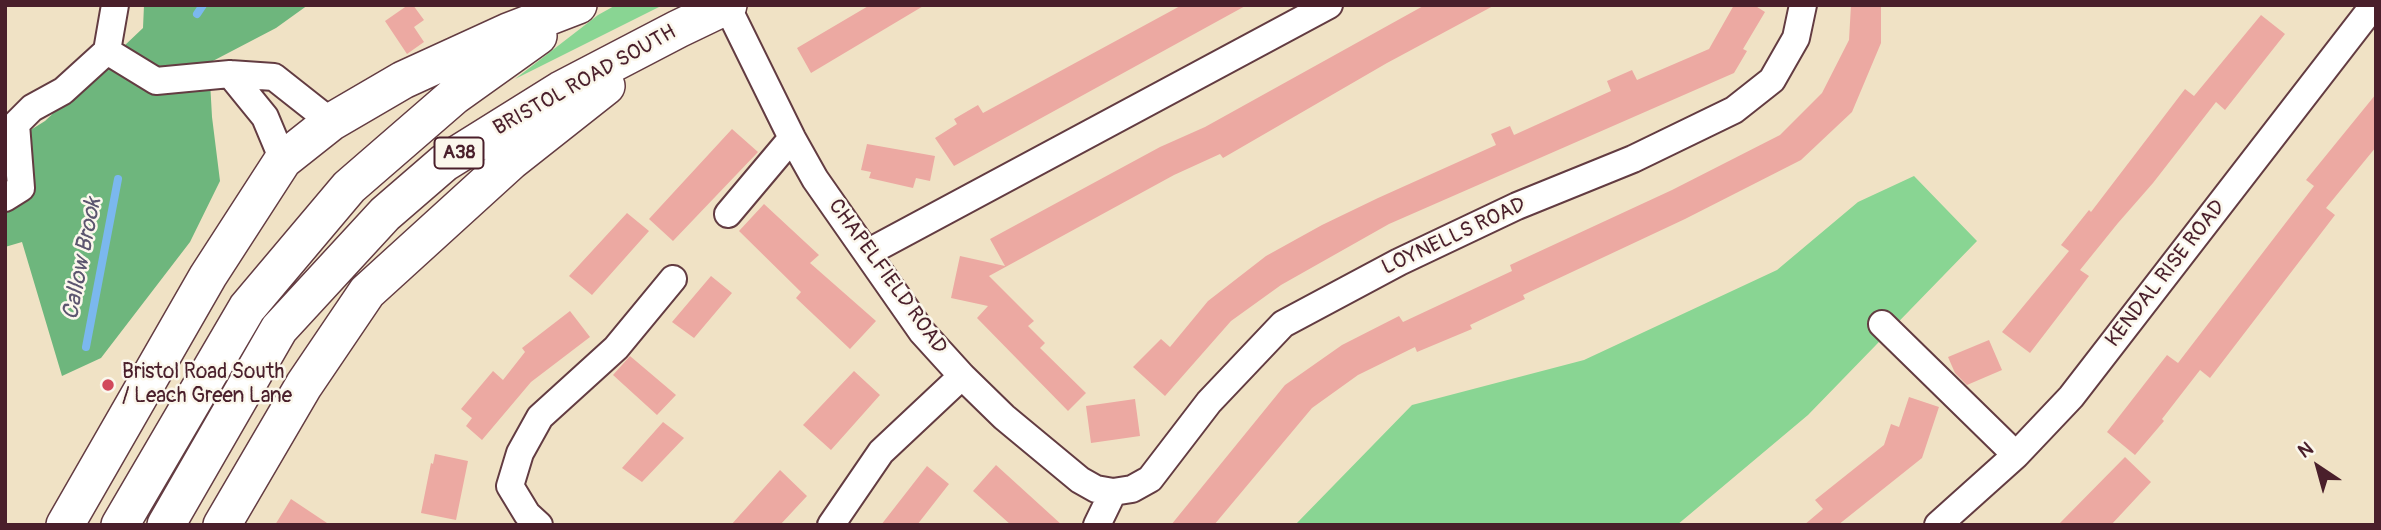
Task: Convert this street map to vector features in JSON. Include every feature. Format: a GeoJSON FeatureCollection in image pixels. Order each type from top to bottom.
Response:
{"type":"FeatureCollection","features":[{"type":"Feature","properties":{"kind":"highway"},"geometry":{"type":"LineString","coordinates":[[65,525],[208,276],[283,160],[331,122],[403,80],[508,33],[580,5]]}},
{"type":"Feature","properties":{"kind":"highway","name":"A38"},"geometry":{"type":"LineString","coordinates":[[120,525],[247,308],[349,187],[454,96],[580,5]]}},
{"type":"Feature","properties":{"kind":"highway","name":"BRISTOL ROAD SOUTH"},"geometry":{"type":"LineString","coordinates":[[166,525],[279,329],[385,214],[444,163],[561,90],[728,6]]}},
{"type":"Feature","properties":{"kind":"highway"},"geometry":{"type":"LineString","coordinates":[[222,525],[304,385],[367,292],[511,161],[678,29]]}},
{"type":"Feature","properties":{"kind":"street"},"geometry":{"type":"LineString","coordinates":[[5,198],[21,188],[11,124],[63,90],[107,51],[115,5]]}},
{"type":"Feature","properties":{"kind":"street"},"geometry":{"type":"LineString","coordinates":[[867,253],[1329,5]]}},
{"type":"Feature","properties":{"kind":"street","name":"LOYNELLS ROAD"},"geometry":{"type":"LineString","coordinates":[[1112,492],[1132,489],[1150,479],[1209,402],[1283,324],[1399,262],[1517,206],[1633,159],[1734,110],[1772,80],[1796,38],[1803,5]]}},
{"type":"Feature","properties":{"kind":"street","name":"KENDAL RISE ROAD"},"geometry":{"type":"LineString","coordinates":[[1938,525],[2016,455],[2071,397],[2374,5]]}},
{"type":"Feature","properties":{"kind":"street","name":"CHAPELFIELD ROAD"},"geometry":{"type":"LineString","coordinates":[[728,6],[792,138],[815,179],[922,331],[962,376],[1004,417],[1080,480],[1096,489],[1112,492]]}},
{"type":"Feature","properties":{"kind":"street"},"geometry":{"type":"LineString","coordinates":[[107,51],[156,81],[230,74],[274,77],[331,122]]}},
{"type":"Feature","properties":{"kind":"street"},"geometry":{"type":"LineString","coordinates":[[230,74],[265,117],[283,160]]}},
{"type":"Feature","properties":{"kind":"street"},"geometry":{"type":"LineString","coordinates":[[728,214],[792,138]]}},
{"type":"Feature","properties":{"kind":"street"},"geometry":{"type":"LineString","coordinates":[[539,525],[527,514],[510,486],[520,453],[540,417],[616,348],[673,279]]}},
{"type":"Feature","properties":{"kind":"street"},"geometry":{"type":"LineString","coordinates":[[1882,324],[2016,455]]}},
{"type":"Feature","properties":{"kind":"street"},"geometry":{"type":"LineString","coordinates":[[831,525],[881,452],[962,376]]}},
{"type":"Feature","properties":{"kind":"street"},"geometry":{"type":"LineString","coordinates":[[1097,525],[1112,492]]}},
{"type":"Feature","properties":{"kind":"green space"},"geometry":{"type":"Polygon","coordinates":[[[144,5],[308,5],[276,28],[209,63],[220,181],[190,242],[101,358],[62,376],[22,242],[5,247],[5,146],[45,121],[143,28],[144,5]]]}},
{"type":"Feature","properties":{"kind":"green space"},"geometry":{"type":"Polygon","coordinates":[[[616,5],[663,5],[515,79],[598,15],[616,5]]]}},
{"type":"Feature","properties":{"kind":"green space"},"geometry":{"type":"Polygon","coordinates":[[[1914,176],[1977,241],[1808,415],[1677,525],[1295,525],[1412,405],[1584,360],[1777,270],[1858,202],[1914,176]]]}},
{"type":"Feature","properties":{"kind":"building"},"geometry":{"type":"Polygon","coordinates":[[[408,5],[413,5],[424,20],[414,27],[424,42],[407,54],[385,21],[408,5]]]}},
{"type":"Feature","properties":{"kind":"building"},"geometry":{"type":"Polygon","coordinates":[[[870,5],[925,5],[811,73],[797,48],[870,5]]]}},
{"type":"Feature","properties":{"kind":"building"},"geometry":{"type":"Polygon","coordinates":[[[1182,5],[1247,5],[954,166],[935,138],[957,124],[954,119],[978,105],[983,113],[1182,5]]]}},
{"type":"Feature","properties":{"kind":"building"},"geometry":{"type":"Polygon","coordinates":[[[1425,5],[1495,5],[1387,63],[1223,158],[1220,154],[1174,175],[989,276],[1034,321],[1028,326],[1045,343],[1040,348],[1086,393],[1068,411],[977,318],[988,306],[951,298],[960,256],[1005,266],[990,239],[1160,147],[1205,127],[1425,5]]]}},
{"type":"Feature","properties":{"kind":"building"},"geometry":{"type":"Polygon","coordinates":[[[1734,5],[1754,5],[1765,12],[1743,49],[1747,51],[1734,73],[1389,224],[1281,285],[1231,321],[1165,396],[1133,367],[1161,339],[1170,347],[1208,301],[1266,256],[1322,225],[1496,145],[1491,134],[1510,126],[1514,135],[1611,91],[1607,81],[1632,70],[1637,80],[1709,49],[1734,5]]]}},
{"type":"Feature","properties":{"kind":"building"},"geometry":{"type":"Polygon","coordinates":[[[1851,5],[1881,5],[1881,43],[1852,112],[1801,160],[1685,219],[1523,295],[1525,299],[1470,325],[1472,329],[1417,352],[1415,347],[1358,375],[1312,408],[1214,525],[1171,525],[1285,385],[1342,345],[1399,316],[1403,322],[1512,271],[1510,265],[1672,190],[1780,135],[1822,93],[1849,40],[1851,5]]]}},
{"type":"Feature","properties":{"kind":"building"},"geometry":{"type":"Polygon","coordinates":[[[2261,15],[2285,34],[2225,110],[2216,102],[2080,270],[2089,276],[2030,353],[2002,332],[2069,251],[2061,245],[2089,210],[2091,212],[2185,89],[2194,96],[2261,15]]]}},
{"type":"Feature","properties":{"kind":"building"},"geometry":{"type":"Polygon","coordinates":[[[2376,94],[2376,147],[2326,208],[2335,215],[2210,378],[2200,370],[2162,419],[2164,421],[2135,455],[2107,432],[2167,355],[2178,363],[2314,186],[2306,180],[2376,94]]]}},
{"type":"Feature","properties":{"kind":"building"},"geometry":{"type":"Polygon","coordinates":[[[732,129],[758,152],[673,241],[649,219],[732,129]]]}},
{"type":"Feature","properties":{"kind":"building"},"geometry":{"type":"Polygon","coordinates":[[[867,144],[935,156],[930,181],[916,178],[913,188],[869,178],[871,172],[861,170],[867,144]]]}},
{"type":"Feature","properties":{"kind":"building"},"geometry":{"type":"Polygon","coordinates":[[[764,204],[819,255],[810,263],[876,321],[850,349],[796,298],[801,292],[739,231],[764,204]]]}},
{"type":"Feature","properties":{"kind":"building"},"geometry":{"type":"Polygon","coordinates":[[[627,213],[649,231],[592,295],[569,276],[627,213]]]}},
{"type":"Feature","properties":{"kind":"building"},"geometry":{"type":"Polygon","coordinates":[[[711,276],[732,293],[694,338],[672,322],[711,276]]]}},
{"type":"Feature","properties":{"kind":"building"},"geometry":{"type":"Polygon","coordinates":[[[570,311],[590,337],[531,382],[482,440],[466,426],[472,418],[461,409],[493,371],[503,380],[525,352],[522,348],[570,311]]]}},
{"type":"Feature","properties":{"kind":"building"},"geometry":{"type":"Polygon","coordinates":[[[1989,340],[2002,370],[1967,385],[1955,373],[1948,357],[1989,340]]]}},
{"type":"Feature","properties":{"kind":"building"},"geometry":{"type":"Polygon","coordinates":[[[630,356],[676,395],[657,415],[613,375],[630,356]]]}},
{"type":"Feature","properties":{"kind":"building"},"geometry":{"type":"Polygon","coordinates":[[[854,371],[880,395],[831,450],[803,425],[854,371]]]}},
{"type":"Feature","properties":{"kind":"building"},"geometry":{"type":"Polygon","coordinates":[[[1909,397],[1939,407],[1922,458],[1838,525],[1804,525],[1823,509],[1815,500],[1884,445],[1891,424],[1899,427],[1909,397]]]}},
{"type":"Feature","properties":{"kind":"building"},"geometry":{"type":"Polygon","coordinates":[[[1135,399],[1140,436],[1091,443],[1086,406],[1135,399]]]}},
{"type":"Feature","properties":{"kind":"building"},"geometry":{"type":"Polygon","coordinates":[[[663,422],[684,438],[642,482],[622,468],[663,422]]]}},
{"type":"Feature","properties":{"kind":"building"},"geometry":{"type":"Polygon","coordinates":[[[435,454],[468,461],[456,520],[421,513],[435,454]]]}},
{"type":"Feature","properties":{"kind":"building"},"geometry":{"type":"Polygon","coordinates":[[[2125,457],[2151,482],[2111,525],[2058,525],[2125,457]]]}},
{"type":"Feature","properties":{"kind":"building"},"geometry":{"type":"Polygon","coordinates":[[[996,465],[1062,525],[1011,525],[973,491],[996,465]]]}},
{"type":"Feature","properties":{"kind":"building"},"geometry":{"type":"Polygon","coordinates":[[[927,466],[949,484],[917,525],[881,525],[927,466]]]}},
{"type":"Feature","properties":{"kind":"building"},"geometry":{"type":"Polygon","coordinates":[[[780,470],[807,496],[780,525],[731,525],[780,470]]]}},
{"type":"Feature","properties":{"kind":"building"},"geometry":{"type":"Polygon","coordinates":[[[291,499],[330,525],[275,525],[291,499]]]}},
{"type":"Feature","properties":{"kind":"waterway","name":"Callow Brook"},"geometry":{"type":"LineString","coordinates":[[197,14],[203,5]]}},
{"type":"Feature","properties":{"kind":"waterway","name":"Callow Brook"},"geometry":{"type":"LineString","coordinates":[[86,347],[118,179]]}},
{"type":"Feature","properties":{"kind":"place","name":"Bristol Road South / Leach Green Lane"},"geometry":{"type":"Point","coordinates":[108,385]}}]}
